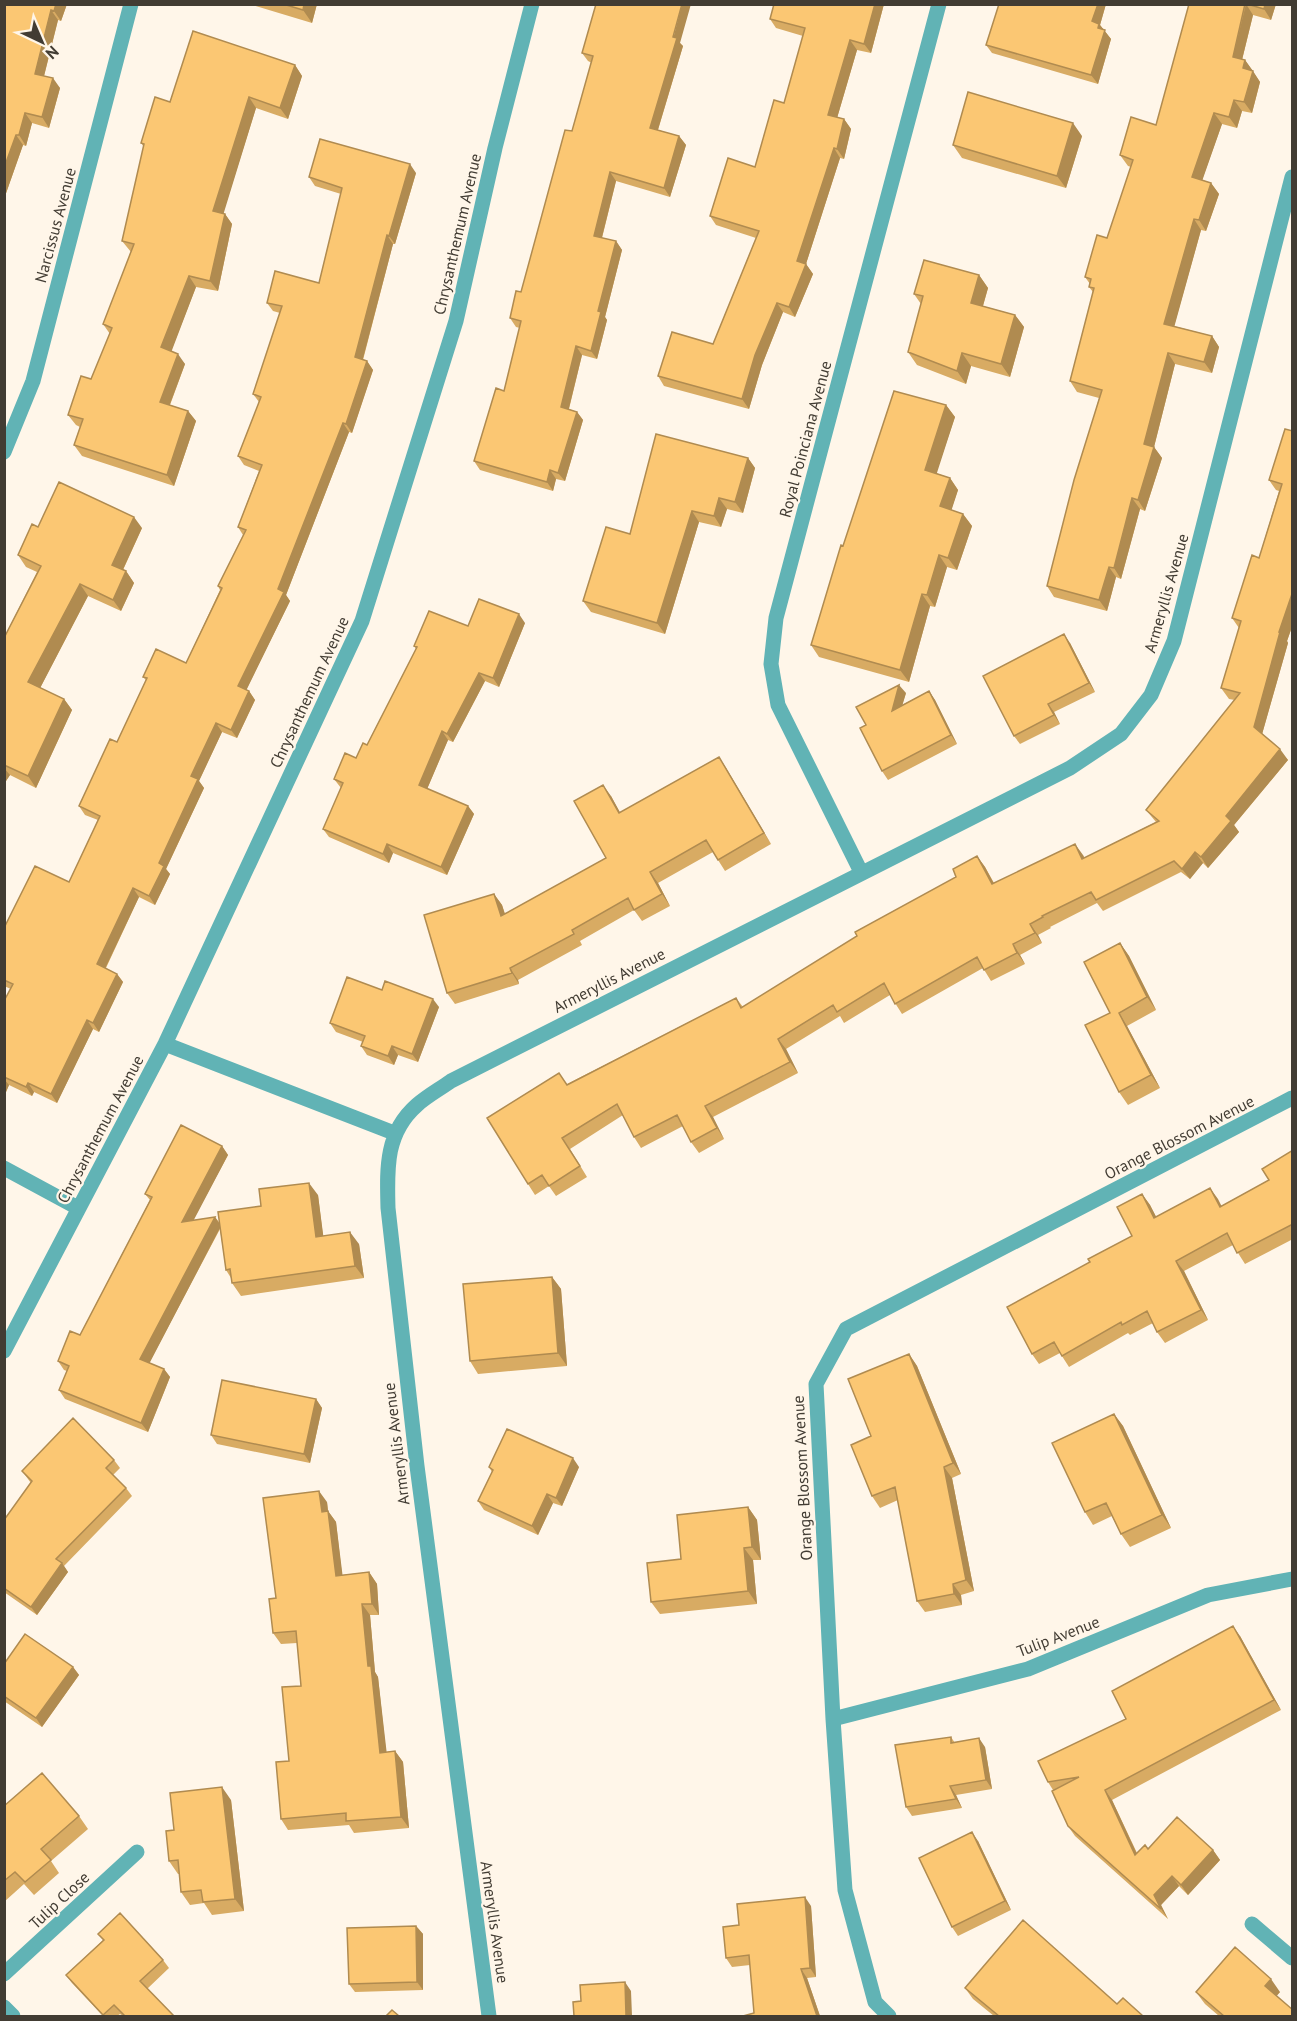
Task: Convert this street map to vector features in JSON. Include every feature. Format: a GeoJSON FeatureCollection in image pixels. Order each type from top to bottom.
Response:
{"type":"FeatureCollection","features":[{"type":"Feature","properties":{"kind":"street","name":"Narcissus Avenue"},"geometry":{"type":"LineString","coordinates":[[4,452],[33,381],[131,4]]}},
{"type":"Feature","properties":{"kind":"street","name":"Chrysanthemum Avenue"},"geometry":{"type":"LineString","coordinates":[[4,1351],[165,1044],[362,621],[456,321],[495,148],[532,4]]}},
{"type":"Feature","properties":{"kind":"street","name":"Royal Poinciana Avenue"},"geometry":{"type":"LineString","coordinates":[[861,872],[778,705],[771,664],[776,618],[939,4]]}},
{"type":"Feature","properties":{"kind":"street","name":"Armeryllis Avenue"},"geometry":{"type":"LineString","coordinates":[[489,2016],[417,1466],[387,1208],[387,1165],[394,1133],[416,1106],[451,1081],[1070,768],[1121,734],[1151,695],[1174,641],[1293,177]]}},
{"type":"Feature","properties":{"kind":"street"},"geometry":{"type":"LineString","coordinates":[[165,1044],[394,1133]]}},
{"type":"Feature","properties":{"kind":"street","name":"Orange Blossom Avenue"},"geometry":{"type":"LineString","coordinates":[[889,2016],[875,2002],[845,1890],[833,1719],[816,1384],[846,1329],[1293,1098]]}},
{"type":"Feature","properties":{"kind":"street"},"geometry":{"type":"LineString","coordinates":[[4,1168],[78,1208]]}},
{"type":"Feature","properties":{"kind":"street","name":"Tulip Avenue"},"geometry":{"type":"LineString","coordinates":[[833,1719],[1028,1669],[1208,1595],[1293,1579]]}},
{"type":"Feature","properties":{"kind":"street","name":"Tulip Close"},"geometry":{"type":"LineString","coordinates":[[4,1974],[137,1852]]}},
{"type":"Feature","properties":{"kind":"street"},"geometry":{"type":"LineString","coordinates":[[1252,1924],[1293,1958]]}},
{"type":"Feature","properties":{"kind":"street"},"geometry":{"type":"LineString","coordinates":[[4,2007],[14,2016]]}},
{"type":"Feature","properties":{"kind":"building"},"geometry":{"type":"Polygon","coordinates":[[[4,4],[56,4],[54,11],[51,10],[35,74],[53,78],[42,117],[25,113],[19,135],[16,135],[4,168],[4,4]]]}},
{"type":"Feature","properties":{"kind":"building"},"geometry":{"type":"Polygon","coordinates":[[[283,4],[304,4],[303,10],[283,4]]]}},
{"type":"Feature","properties":{"kind":"building"},"geometry":{"type":"Polygon","coordinates":[[[596,4],[682,4],[673,37],[677,38],[650,128],[679,136],[664,188],[610,172],[594,236],[616,241],[598,311],[601,312],[591,351],[576,346],[561,407],[577,412],[558,473],[550,470],[547,482],[474,461],[496,388],[504,391],[521,321],[510,318],[516,291],[521,292],[565,130],[572,131],[593,56],[582,53],[596,4]]]}},
{"type":"Feature","properties":{"kind":"building"},"geometry":{"type":"Polygon","coordinates":[[[774,4],[875,4],[864,44],[850,40],[828,115],[844,119],[837,149],[834,148],[797,261],[806,264],[789,307],[777,303],[755,355],[742,399],[658,376],[672,332],[713,344],[759,231],[710,216],[728,158],[755,167],[774,100],[784,103],[805,28],[770,19],[774,4]]]}},
{"type":"Feature","properties":{"kind":"building"},"geometry":{"type":"Polygon","coordinates":[[[999,4],[1098,4],[1092,21],[1099,24],[1098,28],[1105,30],[1091,75],[986,45],[999,4]]]}},
{"type":"Feature","properties":{"kind":"building"},"geometry":{"type":"Polygon","coordinates":[[[1189,4],[1245,4],[1233,57],[1245,60],[1243,68],[1253,71],[1244,102],[1234,100],[1229,117],[1214,113],[1192,177],[1211,183],[1199,220],[1194,219],[1164,324],[1212,336],[1204,362],[1168,353],[1144,444],[1154,447],[1138,500],[1132,498],[1114,568],[1109,567],[1099,600],[1047,586],[1074,480],[1102,390],[1070,381],[1094,288],[1089,287],[1091,279],[1085,277],[1097,235],[1107,238],[1133,160],[1120,155],[1131,117],[1156,125],[1189,4]]]}},
{"type":"Feature","properties":{"kind":"building"},"geometry":{"type":"Polygon","coordinates":[[[1247,4],[1265,4],[1264,9],[1247,4]]]}},
{"type":"Feature","properties":{"kind":"building"},"geometry":{"type":"Polygon","coordinates":[[[193,31],[295,65],[280,108],[249,97],[213,211],[225,214],[210,281],[189,276],[161,347],[178,354],[160,402],[188,411],[167,475],[74,445],[83,419],[68,415],[81,376],[91,379],[112,328],[103,324],[134,244],[122,241],[144,144],[141,143],[155,97],[170,102],[193,31]]]}},
{"type":"Feature","properties":{"kind":"building"},"geometry":{"type":"Polygon","coordinates":[[[968,92],[1073,123],[1057,176],[953,145],[968,92]]]}},
{"type":"Feature","properties":{"kind":"building"},"geometry":{"type":"Polygon","coordinates":[[[320,139],[410,164],[389,236],[387,235],[355,357],[367,361],[346,424],[343,423],[278,589],[284,592],[238,686],[249,691],[231,730],[216,723],[191,776],[198,779],[159,863],[164,866],[149,896],[133,888],[97,964],[117,974],[93,1023],[87,1020],[51,1094],[28,1083],[26,1087],[4,1077],[4,1001],[13,984],[4,980],[4,928],[35,866],[69,882],[100,816],[79,806],[110,739],[117,742],[147,678],[143,677],[156,649],[186,663],[222,588],[218,586],[246,530],[238,527],[262,465],[238,456],[261,397],[253,394],[282,306],[267,303],[275,271],[319,283],[342,188],[309,177],[320,139]]]}},
{"type":"Feature","properties":{"kind":"building"},"geometry":{"type":"Polygon","coordinates":[[[924,260],[979,275],[971,303],[1015,315],[1001,364],[962,353],[957,371],[908,352],[923,296],[914,294],[924,260]]]}},
{"type":"Feature","properties":{"kind":"building"},"geometry":{"type":"Polygon","coordinates":[[[894,391],[946,405],[925,470],[950,478],[940,506],[963,514],[948,558],[939,555],[927,595],[922,594],[900,670],[811,645],[841,545],[843,546],[894,391]]]}},
{"type":"Feature","properties":{"kind":"building"},"geometry":{"type":"Polygon","coordinates":[[[1285,429],[1293,431],[1293,591],[1279,632],[1254,727],[1280,749],[1226,816],[1231,821],[1201,857],[1195,852],[1182,869],[1174,861],[1096,900],[1091,892],[1042,916],[1030,924],[1035,933],[1013,944],[1017,953],[984,970],[977,957],[895,1004],[884,983],[837,1012],[833,1005],[778,1039],[790,1062],[705,1106],[717,1128],[691,1142],[677,1115],[634,1137],[617,1104],[562,1138],[580,1166],[549,1186],[542,1175],[528,1184],[487,1118],[559,1073],[567,1085],[736,998],[741,1008],[857,936],[855,932],[956,877],[953,869],[977,856],[992,884],[1075,844],[1082,859],[1159,821],[1146,810],[1240,693],[1221,688],[1241,621],[1232,618],[1252,555],[1259,558],[1282,484],[1269,480],[1285,429]]]}},
{"type":"Feature","properties":{"kind":"building"},"geometry":{"type":"Polygon","coordinates":[[[656,434],[748,458],[735,502],[719,498],[714,516],[692,511],[657,623],[583,601],[606,527],[630,534],[656,434]]]}},
{"type":"Feature","properties":{"kind":"building"},"geometry":{"type":"Polygon","coordinates":[[[59,482],[134,517],[112,565],[126,571],[113,600],[80,584],[28,682],[64,699],[28,776],[4,765],[4,638],[41,566],[18,555],[32,524],[38,527],[59,482]]]}},
{"type":"Feature","properties":{"kind":"building"},"geometry":{"type":"Polygon","coordinates":[[[479,599],[519,614],[493,678],[479,673],[447,734],[442,731],[419,785],[468,806],[441,867],[387,844],[383,854],[323,829],[343,783],[334,779],[345,753],[356,758],[363,743],[367,745],[417,647],[414,646],[429,611],[468,626],[479,599]]]}},
{"type":"Feature","properties":{"kind":"building"},"geometry":{"type":"Polygon","coordinates":[[[1064,634],[1089,683],[1048,704],[1054,715],[1014,736],[983,676],[1064,634]]]}},
{"type":"Feature","properties":{"kind":"building"},"geometry":{"type":"Polygon","coordinates":[[[899,685],[892,711],[929,691],[951,735],[882,771],[860,728],[866,725],[856,707],[899,685]]]}},
{"type":"Feature","properties":{"kind":"building"},"geometry":{"type":"Polygon","coordinates":[[[719,757],[764,833],[718,860],[706,840],[650,872],[662,894],[634,910],[628,898],[572,930],[574,934],[510,968],[512,973],[447,993],[424,915],[494,894],[501,916],[606,858],[574,801],[603,785],[619,813],[719,757]]]}},
{"type":"Feature","properties":{"kind":"building"},"geometry":{"type":"Polygon","coordinates":[[[1120,943],[1147,997],[1119,1013],[1151,1075],[1119,1092],[1085,1025],[1110,1013],[1084,962],[1120,943]]]}},
{"type":"Feature","properties":{"kind":"building"},"geometry":{"type":"Polygon","coordinates":[[[347,977],[382,990],[385,981],[433,999],[412,1054],[392,1046],[388,1056],[361,1046],[365,1036],[330,1023],[347,977]]]}},
{"type":"Feature","properties":{"kind":"building"},"geometry":{"type":"Polygon","coordinates":[[[181,1125],[222,1146],[182,1222],[215,1217],[140,1359],[164,1369],[141,1423],[59,1390],[69,1366],[58,1361],[70,1331],[80,1335],[152,1197],[145,1194],[181,1125]]]}},
{"type":"Feature","properties":{"kind":"building"},"geometry":{"type":"Polygon","coordinates":[[[1293,1150],[1293,1224],[1237,1253],[1227,1233],[1176,1261],[1201,1310],[1157,1332],[1147,1311],[1122,1325],[1121,1322],[1062,1356],[1054,1342],[1032,1354],[1007,1307],[1090,1262],[1088,1259],[1132,1236],[1117,1207],[1142,1194],[1154,1218],[1210,1188],[1220,1207],[1269,1180],[1262,1169],[1293,1150]]]}},
{"type":"Feature","properties":{"kind":"building"},"geometry":{"type":"Polygon","coordinates":[[[309,1183],[316,1237],[350,1232],[355,1266],[232,1283],[230,1269],[226,1270],[218,1212],[261,1206],[259,1189],[309,1183]]]}},
{"type":"Feature","properties":{"kind":"building"},"geometry":{"type":"Polygon","coordinates":[[[552,1277],[558,1353],[470,1361],[463,1284],[552,1277]]]}},
{"type":"Feature","properties":{"kind":"building"},"geometry":{"type":"Polygon","coordinates":[[[909,1354],[953,1463],[944,1467],[966,1580],[953,1584],[954,1594],[917,1601],[895,1487],[872,1496],[851,1445],[871,1436],[848,1379],[909,1354]]]}},
{"type":"Feature","properties":{"kind":"building"},"geometry":{"type":"Polygon","coordinates":[[[222,1380],[316,1399],[304,1454],[211,1435],[222,1380]]]}},
{"type":"Feature","properties":{"kind":"building"},"geometry":{"type":"Polygon","coordinates":[[[1114,1414],[1162,1515],[1121,1534],[1106,1503],[1085,1512],[1052,1443],[1114,1414]]]}},
{"type":"Feature","properties":{"kind":"building"},"geometry":{"type":"Polygon","coordinates":[[[73,1418],[114,1460],[106,1468],[126,1488],[56,1559],[62,1563],[31,1607],[4,1588],[4,1520],[32,1481],[22,1471],[73,1418]]]}},
{"type":"Feature","properties":{"kind":"building"},"geometry":{"type":"Polygon","coordinates":[[[507,1429],[573,1458],[556,1498],[547,1494],[532,1526],[478,1501],[493,1470],[489,1467],[507,1429]]]}},
{"type":"Feature","properties":{"kind":"building"},"geometry":{"type":"Polygon","coordinates":[[[319,1491],[322,1512],[328,1511],[336,1576],[369,1572],[372,1604],[362,1604],[368,1666],[371,1666],[380,1753],[395,1751],[401,1817],[346,1821],[346,1813],[281,1819],[276,1762],[289,1761],[282,1687],[301,1686],[296,1631],[273,1633],[269,1599],[276,1598],[263,1498],[319,1491]]]}},
{"type":"Feature","properties":{"kind":"building"},"geometry":{"type":"Polygon","coordinates":[[[748,1507],[752,1547],[744,1548],[748,1591],[651,1602],[647,1563],[681,1559],[677,1515],[748,1507]]]}},
{"type":"Feature","properties":{"kind":"building"},"geometry":{"type":"Polygon","coordinates":[[[1233,1626],[1274,1700],[1105,1790],[1135,1855],[1145,1845],[1148,1849],[1177,1817],[1213,1850],[1181,1885],[1172,1876],[1154,1895],[1161,1909],[1068,1826],[1052,1791],[1079,1777],[1048,1782],[1038,1761],[1126,1719],[1112,1691],[1233,1626]]]}},
{"type":"Feature","properties":{"kind":"building"},"geometry":{"type":"Polygon","coordinates":[[[25,1634],[73,1667],[36,1718],[4,1696],[4,1664],[25,1634]]]}},
{"type":"Feature","properties":{"kind":"building"},"geometry":{"type":"Polygon","coordinates":[[[951,1737],[951,1743],[979,1738],[986,1780],[950,1786],[956,1799],[906,1807],[895,1745],[951,1737]]]}},
{"type":"Feature","properties":{"kind":"building"},"geometry":{"type":"Polygon","coordinates":[[[42,1773],[79,1816],[41,1849],[51,1860],[25,1882],[15,1872],[4,1881],[4,1806],[42,1773]]]}},
{"type":"Feature","properties":{"kind":"building"},"geometry":{"type":"Polygon","coordinates":[[[222,1787],[235,1899],[203,1902],[201,1890],[181,1892],[178,1860],[169,1861],[166,1831],[174,1830],[170,1793],[222,1787]]]}},
{"type":"Feature","properties":{"kind":"building"},"geometry":{"type":"Polygon","coordinates":[[[972,1832],[1005,1901],[952,1927],[919,1858],[972,1832]]]}},
{"type":"Feature","properties":{"kind":"building"},"geometry":{"type":"Polygon","coordinates":[[[805,1897],[810,1968],[801,1969],[817,2016],[743,2016],[754,2013],[749,1955],[726,1958],[723,1927],[739,1925],[737,1904],[805,1897]]]}},
{"type":"Feature","properties":{"kind":"building"},"geometry":{"type":"Polygon","coordinates":[[[120,1913],[163,1960],[140,1981],[174,2016],[125,2016],[114,2005],[103,2015],[66,1975],[104,1940],[98,1934],[120,1913]]]}},
{"type":"Feature","properties":{"kind":"building"},"geometry":{"type":"Polygon","coordinates":[[[1023,1920],[1117,2004],[1123,1998],[1143,2016],[999,2016],[965,1988],[1023,1920]]]}},
{"type":"Feature","properties":{"kind":"building"},"geometry":{"type":"Polygon","coordinates":[[[416,1926],[417,1982],[349,1984],[347,1928],[416,1926]]]}},
{"type":"Feature","properties":{"kind":"building"},"geometry":{"type":"Polygon","coordinates":[[[1235,1947],[1271,1979],[1265,1986],[1293,2010],[1293,2016],[1224,2016],[1196,1992],[1235,1947]]]}},
{"type":"Feature","properties":{"kind":"building"},"geometry":{"type":"Polygon","coordinates":[[[625,1982],[626,2016],[574,2016],[573,2002],[581,2001],[580,1985],[625,1982]]]}},
{"type":"Feature","properties":{"kind":"building"},"geometry":{"type":"Polygon","coordinates":[[[392,2010],[399,2016],[386,2016],[392,2010]]]}}]}
